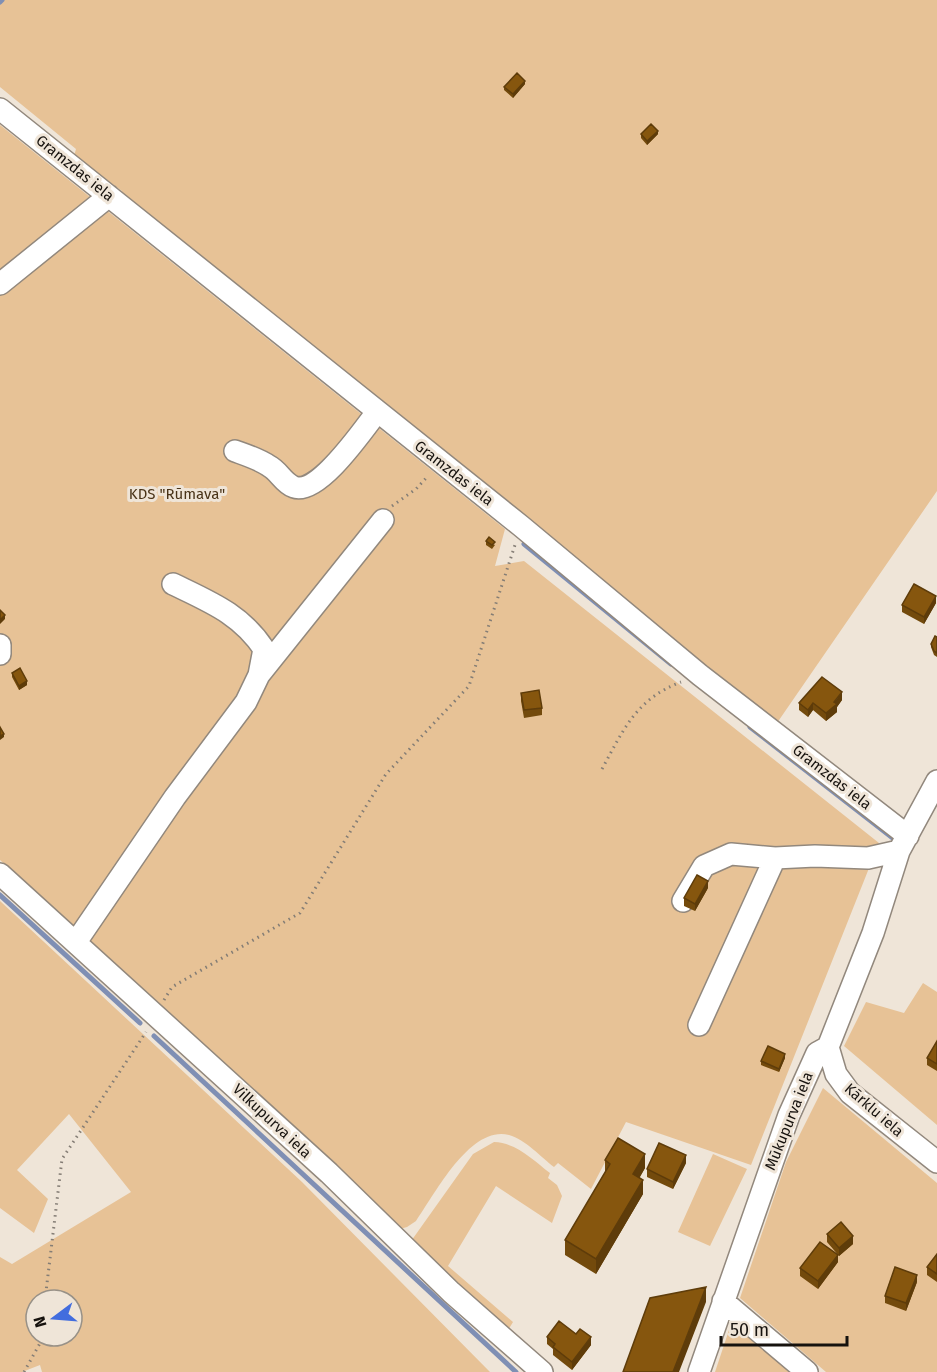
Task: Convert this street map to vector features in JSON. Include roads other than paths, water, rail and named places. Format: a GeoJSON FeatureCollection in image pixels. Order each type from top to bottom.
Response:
{"type":"FeatureCollection","features":[{"type":"Feature","properties":{"kind":"street","name":"Gramzdas iela"},"geometry":{"type":"LineString","coordinates":[[0,109],[521,526],[903,844]]}},
{"type":"Feature","properties":{"kind":"street"},"geometry":{"type":"LineString","coordinates":[[0,284],[109,196]]}},
{"type":"Feature","properties":{"kind":"street"},"geometry":{"type":"LineString","coordinates":[[235,451],[271,466],[286,483],[296,488],[306,488],[315,483],[349,449],[377,412]]}},
{"type":"Feature","properties":{"kind":"street"},"geometry":{"type":"LineString","coordinates":[[76,942],[175,797],[246,702],[259,675],[383,520]]}},
{"type":"Feature","properties":{"kind":"street"},"geometry":{"type":"LineString","coordinates":[[173,584],[232,613],[257,638],[264,648],[259,675]]}},
{"type":"Feature","properties":{"kind":"street"},"geometry":{"type":"LineString","coordinates":[[0,645],[0,654]]}},
{"type":"Feature","properties":{"kind":"street","name":"Mūkupurva iela"},"geometry":{"type":"LineString","coordinates":[[699,1372],[789,1115],[816,1053],[828,1047],[873,933],[903,844],[937,781]]}},
{"type":"Feature","properties":{"kind":"street"},"geometry":{"type":"LineString","coordinates":[[683,901],[704,866],[720,857],[740,854],[775,858],[815,856],[868,858],[903,844]]}},
{"type":"Feature","properties":{"kind":"street"},"geometry":{"type":"LineString","coordinates":[[699,1025],[775,858]]}},
{"type":"Feature","properties":{"kind":"street","name":"Vilkupurva iela"},"geometry":{"type":"LineString","coordinates":[[0,874],[156,1013],[329,1173],[451,1292],[542,1372]]}},
{"type":"Feature","properties":{"kind":"street","name":"Kārklu iela"},"geometry":{"type":"LineString","coordinates":[[828,1047],[836,1074],[850,1093],[937,1162]]}},
{"type":"Feature","properties":{"kind":"street"},"geometry":{"type":"LineString","coordinates":[[723,1301],[807,1372]]}},
{"type":"Feature","properties":{"kind":"waterway"},"geometry":{"type":"LineString","coordinates":[[524,544],[671,664]]}},
{"type":"Feature","properties":{"kind":"waterway"},"geometry":{"type":"LineString","coordinates":[[750,727],[894,839]]}},
{"type":"Feature","properties":{"kind":"waterway"},"geometry":{"type":"LineString","coordinates":[[0,895],[140,1023]]}},
{"type":"Feature","properties":{"kind":"waterway"},"geometry":{"type":"LineString","coordinates":[[154,1036],[516,1372]]}},
{"type":"Feature","properties":{"kind":"park label","name":"KDS \"Rūmava\""},"geometry":{"type":"Point","coordinates":[177,494]}}]}
